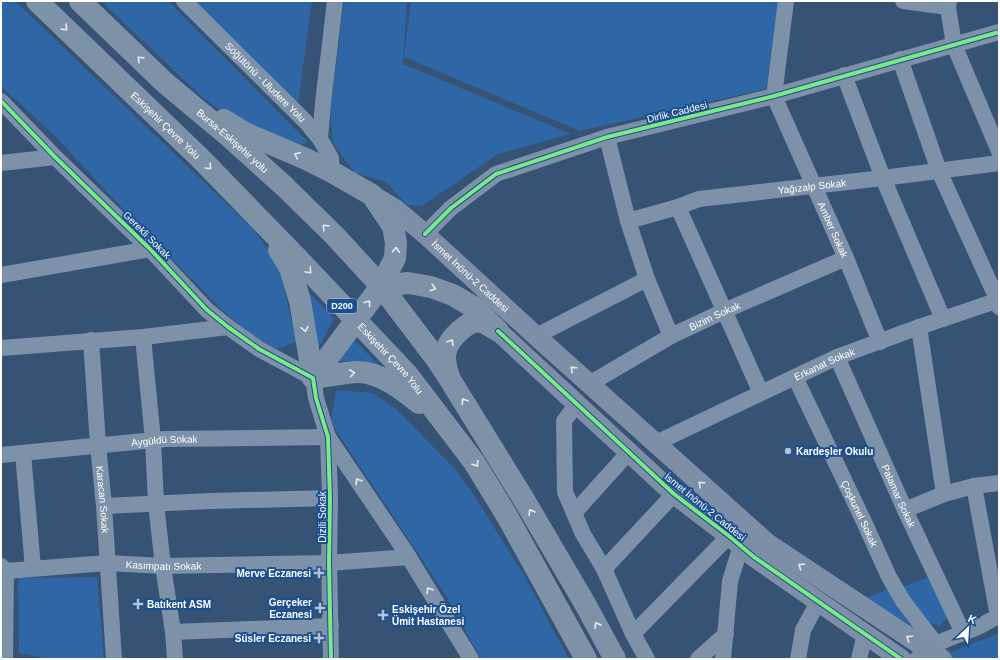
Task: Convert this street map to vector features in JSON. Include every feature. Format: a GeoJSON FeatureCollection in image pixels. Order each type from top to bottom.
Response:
{"type":"FeatureCollection","features":[{"type":"Feature","properties":{"kind":"highway","name":"Eskişehir Çevre Yolu"},"geometry":{"type":"LineString","coordinates":[[37,1],[201,159],[268,227],[406,374],[461,443],[474,462],[507,516],[586,659]]}},
{"type":"Feature","properties":{"kind":"highway","name":"Bursa-Eskişehir yolu"},"geometry":{"type":"LineString","coordinates":[[80,1],[164,82],[231,138],[284,187],[335,236],[381,286]]}},
{"type":"Feature","properties":{"kind":"highway"},"geometry":{"type":"LineString","coordinates":[[164,82],[245,133],[332,172],[372,195],[393,226],[396,243],[396,258],[381,286],[313,378]]}},
{"type":"Feature","properties":{"kind":"highway"},"geometry":{"type":"LineString","coordinates":[[268,227],[290,268],[300,301],[313,378]]}},
{"type":"Feature","properties":{"kind":"highway"},"geometry":{"type":"LineString","coordinates":[[381,286],[408,283],[431,287],[454,295],[475,308],[498,331]]}},
{"type":"Feature","properties":{"kind":"highway"},"geometry":{"type":"LineString","coordinates":[[381,286],[435,357],[449,378],[527,505],[584,602],[615,659]]}},
{"type":"Feature","properties":{"kind":"highway"},"geometry":{"type":"LineString","coordinates":[[449,378],[445,363],[447,349],[456,334],[469,323],[480,322],[498,331]]}},
{"type":"Feature","properties":{"kind":"highway"},"geometry":{"type":"LineString","coordinates":[[313,378],[358,372],[380,377],[397,386],[418,402],[461,443]]}},
{"type":"Feature","properties":{"kind":"main road","name":"İsmet İnönü-2 Caddesi"},"geometry":{"type":"LineString","coordinates":[[372,195],[394,208],[425,234],[589,384],[767,543],[930,653]]}},
{"type":"Feature","properties":{"kind":"main road","name":"İsmet İnönü-2 Caddesi"},"geometry":{"type":"LineString","coordinates":[[498,331],[674,494],[754,557],[901,659]]}},
{"type":"Feature","properties":{"kind":"street","name":"Söğütönü - Uludere Yolu"},"geometry":{"type":"LineString","coordinates":[[184,1],[290,105],[320,140],[330,158],[332,172]]}},
{"type":"Feature","properties":{"kind":"street"},"geometry":{"type":"LineString","coordinates":[[320,140],[335,1]]}},
{"type":"Feature","properties":{"kind":"street"},"geometry":{"type":"LineString","coordinates":[[774,96],[786,1]]}},
{"type":"Feature","properties":{"kind":"street"},"geometry":{"type":"LineString","coordinates":[[903,1],[949,4],[954,45],[999,152]]}},
{"type":"Feature","properties":{"kind":"street","name":"Dirlik Caddesi"},"geometry":{"type":"LineString","coordinates":[[425,234],[451,208],[496,174],[607,137],[774,96],[999,32]]}},
{"type":"Feature","properties":{"kind":"street"},"geometry":{"type":"LineString","coordinates":[[900,59],[939,170],[999,303]]}},
{"type":"Feature","properties":{"kind":"street"},"geometry":{"type":"LineString","coordinates":[[844,75],[883,178],[943,319]]}},
{"type":"Feature","properties":{"kind":"street","name":"Amber Sokak"},"geometry":{"type":"LineString","coordinates":[[774,96],[846,258],[880,342]]}},
{"type":"Feature","properties":{"kind":"street","name":"Gerekli Sokak"},"geometry":{"type":"LineString","coordinates":[[1,101],[55,157],[150,249],[207,310],[259,349],[313,378]]}},
{"type":"Feature","properties":{"kind":"street"},"geometry":{"type":"LineString","coordinates":[[607,137],[628,221],[647,279],[671,336]]}},
{"type":"Feature","properties":{"kind":"street"},"geometry":{"type":"LineString","coordinates":[[1,163],[55,157]]}},
{"type":"Feature","properties":{"kind":"street","name":"Yağızalp Sokak"},"geometry":{"type":"LineString","coordinates":[[628,221],[678,207],[699,199],[999,163]]}},
{"type":"Feature","properties":{"kind":"street"},"geometry":{"type":"LineString","coordinates":[[678,207],[761,393]]}},
{"type":"Feature","properties":{"kind":"street"},"geometry":{"type":"LineString","coordinates":[[1,275],[150,249]]}},
{"type":"Feature","properties":{"kind":"street","name":"Bizim Sokak"},"geometry":{"type":"LineString","coordinates":[[589,384],[671,336],[724,311],[846,258]]}},
{"type":"Feature","properties":{"kind":"street"},"geometry":{"type":"LineString","coordinates":[[536,336],[647,279]]}},
{"type":"Feature","properties":{"kind":"street","name":"Erkanat Sokak"},"geometry":{"type":"LineString","coordinates":[[656,443],[836,357],[943,319],[999,303]]}},
{"type":"Feature","properties":{"kind":"street"},"geometry":{"type":"LineString","coordinates":[[1,348],[143,337],[228,327]]}},
{"type":"Feature","properties":{"kind":"street"},"geometry":{"type":"LineString","coordinates":[[919,327],[944,494]]}},
{"type":"Feature","properties":{"kind":"street"},"geometry":{"type":"LineString","coordinates":[[143,337],[153,440],[156,504],[162,566],[173,632],[175,659]]}},
{"type":"Feature","properties":{"kind":"street","name":"Karacan Sokak"},"geometry":{"type":"LineString","coordinates":[[90,340],[104,506],[114,659]]}},
{"type":"Feature","properties":{"kind":"street","name":"Palamar Sokak"},"geometry":{"type":"LineString","coordinates":[[836,357],[905,510],[963,633]]}},
{"type":"Feature","properties":{"kind":"street","name":"Çoşkunel Sokak"},"geometry":{"type":"LineString","coordinates":[[795,377],[889,577],[904,601],[930,653]]}},
{"type":"Feature","properties":{"kind":"street","name":"Dizili Sokak"},"geometry":{"type":"LineString","coordinates":[[313,378],[316,398],[328,437],[331,659]]}},
{"type":"Feature","properties":{"kind":"street"},"geometry":{"type":"LineString","coordinates":[[577,404],[564,421],[565,492],[583,534],[604,569],[633,634],[647,659]]}},
{"type":"Feature","properties":{"kind":"street"},"geometry":{"type":"LineString","coordinates":[[328,437],[408,557],[471,659]]}},
{"type":"Feature","properties":{"kind":"street","name":"Aygüldü Sokak"},"geometry":{"type":"LineString","coordinates":[[1,455],[165,439],[328,437]]}},
{"type":"Feature","properties":{"kind":"street"},"geometry":{"type":"LineString","coordinates":[[574,514],[629,452]]}},
{"type":"Feature","properties":{"kind":"street"},"geometry":{"type":"LineString","coordinates":[[23,453],[33,568]]}},
{"type":"Feature","properties":{"kind":"street"},"geometry":{"type":"LineString","coordinates":[[905,510],[944,494],[974,486],[999,483]]}},
{"type":"Feature","properties":{"kind":"street"},"geometry":{"type":"LineString","coordinates":[[930,653],[963,633],[979,627],[999,616],[974,486]]}},
{"type":"Feature","properties":{"kind":"street"},"geometry":{"type":"LineString","coordinates":[[604,569],[674,494]]}},
{"type":"Feature","properties":{"kind":"street"},"geometry":{"type":"LineString","coordinates":[[104,506],[211,501],[330,498]]}},
{"type":"Feature","properties":{"kind":"street"},"geometry":{"type":"LineString","coordinates":[[723,659],[735,541]]}},
{"type":"Feature","properties":{"kind":"street"},"geometry":{"type":"LineString","coordinates":[[633,634],[735,541]]}},
{"type":"Feature","properties":{"kind":"street","name":"Kasımpatı Sokak"},"geometry":{"type":"LineString","coordinates":[[4,568],[33,568],[107,563],[162,566],[329,563],[408,557]]}},
{"type":"Feature","properties":{"kind":"street"},"geometry":{"type":"LineString","coordinates":[[4,568],[5,659]]}},
{"type":"Feature","properties":{"kind":"street"},"geometry":{"type":"LineString","coordinates":[[798,659],[803,630],[818,602]]}},
{"type":"Feature","properties":{"kind":"street"},"geometry":{"type":"LineString","coordinates":[[173,632],[330,626]]}},
{"type":"Feature","properties":{"kind":"street"},"geometry":{"type":"LineString","coordinates":[[698,659],[726,634]]}},
{"type":"Feature","properties":{"kind":"street"},"geometry":{"type":"LineString","coordinates":[[859,659],[865,634]]}},
{"type":"Feature","properties":{"kind":"shaded area"},"geometry":{"type":"Polygon","coordinates":[[[1,1],[15,1],[251,227],[279,264],[296,342],[277,349],[255,338],[222,310],[119,205],[56,137],[1,86],[1,1]]]}},
{"type":"Feature","properties":{"kind":"shaded area"},"geometry":{"type":"Polygon","coordinates":[[[101,1],[168,1],[307,141],[302,145],[228,116],[202,97],[101,1]]]}},
{"type":"Feature","properties":{"kind":"shaded area"},"geometry":{"type":"Polygon","coordinates":[[[192,1],[312,1],[298,104],[192,1]]]}},
{"type":"Feature","properties":{"kind":"shaded area"},"geometry":{"type":"Polygon","coordinates":[[[344,1],[407,1],[403,64],[571,134],[498,154],[422,206],[407,205],[386,182],[355,173],[333,144],[330,113],[344,1]]]}},
{"type":"Feature","properties":{"kind":"shaded area"},"geometry":{"type":"Polygon","coordinates":[[[411,1],[779,1],[766,89],[580,131],[404,57],[411,1]]]}},
{"type":"Feature","properties":{"kind":"shaded area"},"geometry":{"type":"Polygon","coordinates":[[[300,283],[334,319],[315,354],[300,283]]]}},
{"type":"Feature","properties":{"kind":"shaded area"},"geometry":{"type":"Polygon","coordinates":[[[347,333],[386,372],[384,373],[352,361],[330,361],[347,333]]]}},
{"type":"Feature","properties":{"kind":"shaded area"},"geometry":{"type":"Polygon","coordinates":[[[336,391],[373,393],[396,409],[455,469],[472,492],[525,577],[569,659],[481,659],[445,594],[331,423],[336,391]]]}},
{"type":"Feature","properties":{"kind":"shaded area"},"geometry":{"type":"Polygon","coordinates":[[[97,577],[104,659],[50,659],[19,653],[18,578],[97,577]]]}},
{"type":"Feature","properties":{"kind":"shaded area"},"geometry":{"type":"Polygon","coordinates":[[[929,577],[949,616],[939,626],[923,620],[900,588],[929,577]]]}},
{"type":"Feature","properties":{"kind":"shaded area"},"geometry":{"type":"Polygon","coordinates":[[[887,590],[922,637],[863,599],[887,590]]]}},
{"type":"Feature","properties":{"kind":"shaded area"},"geometry":{"type":"Polygon","coordinates":[[[999,633],[999,659],[955,659],[947,654],[999,633]]]}},
{"type":"Feature","properties":{"kind":"cycle path"},"geometry":{"type":"LineString","coordinates":[[425,234],[451,208],[496,174],[607,137],[774,96],[999,32]]}},
{"type":"Feature","properties":{"kind":"cycle path"},"geometry":{"type":"LineString","coordinates":[[1,101],[55,157],[150,249],[207,310],[259,349],[313,378],[316,398],[328,437],[331,659]]}},
{"type":"Feature","properties":{"kind":"cycle path"},"geometry":{"type":"LineString","coordinates":[[498,331],[674,494],[754,557],[901,659]]}},
{"type":"Feature","properties":{"kind":"place","name":"Kardeşler Okulu"},"geometry":{"type":"Point","coordinates":[788,451]}},
{"type":"Feature","properties":{"kind":"place","name":"Merve Eczanesi"},"geometry":{"type":"Point","coordinates":[319,573]}},
{"type":"Feature","properties":{"kind":"place","name":"Batıkent ASM"},"geometry":{"type":"Point","coordinates":[138,604]}},
{"type":"Feature","properties":{"kind":"place","name":"Gerçeker Eczanesi"},"geometry":{"type":"Point","coordinates":[320,608]}},
{"type":"Feature","properties":{"kind":"place","name":"Eskişehir Özel Ümit Hastanesi"},"geometry":{"type":"Point","coordinates":[383,615]}},
{"type":"Feature","properties":{"kind":"place","name":"Süsler Eczanesi"},"geometry":{"type":"Point","coordinates":[319,638]}}]}
